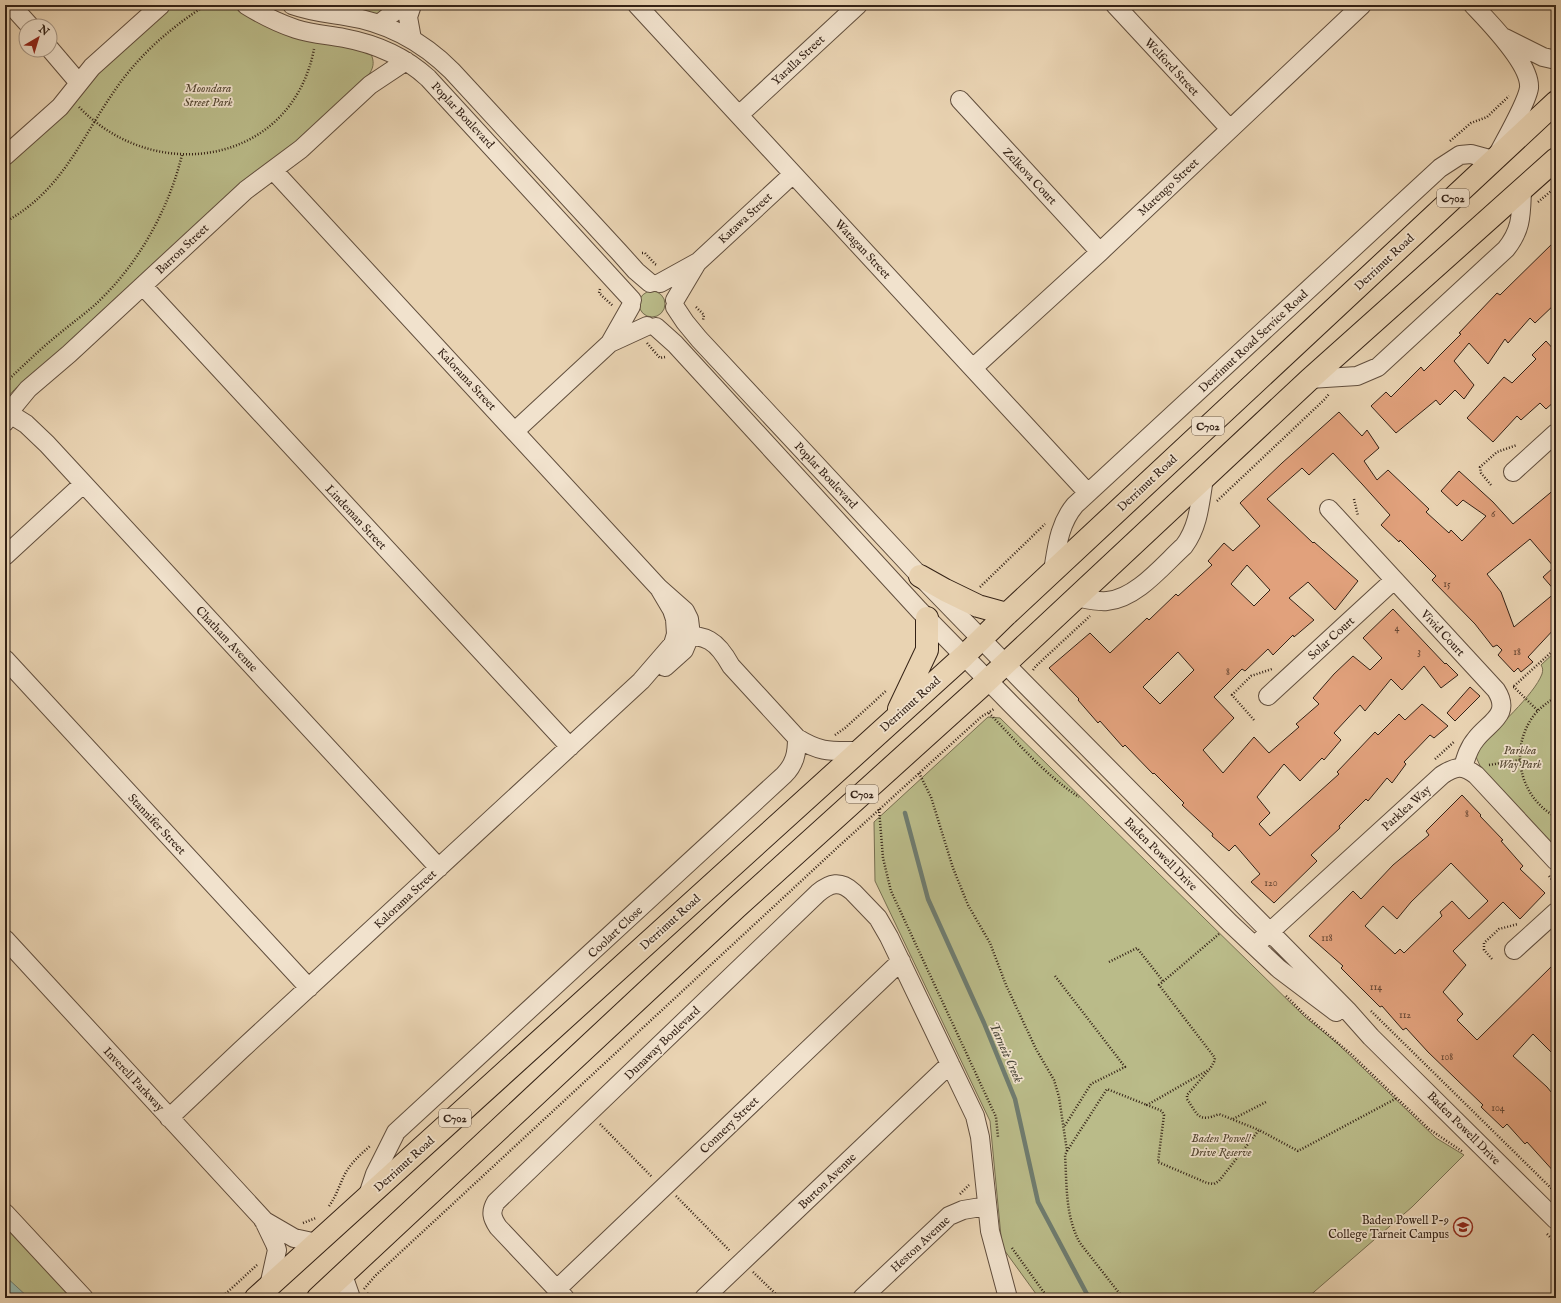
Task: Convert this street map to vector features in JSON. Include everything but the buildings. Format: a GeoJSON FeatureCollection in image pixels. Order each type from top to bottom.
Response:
{"type":"FeatureCollection","features":[{"type":"Feature","properties":{"kind":"highway","name":"Derrimut Road"},"geometry":{"type":"LineString","coordinates":[[263,1292],[964,656],[1007,614],[1556,102]]}},
{"type":"Feature","properties":{"kind":"highway","name":"C702"},"geometry":{"type":"LineString","coordinates":[[318,1298],[737,908],[988,680],[1310,379],[1527,199],[1556,159]]}},
{"type":"Feature","properties":{"kind":"highway"},"geometry":{"type":"LineString","coordinates":[[920,576],[978,606],[1007,614]]}},
{"type":"Feature","properties":{"kind":"highway"},"geometry":{"type":"LineString","coordinates":[[894,719],[927,650],[927,618]]}},
{"type":"Feature","properties":{"kind":"street"},"geometry":{"type":"LineString","coordinates":[[12,5],[23,18]]}},
{"type":"Feature","properties":{"kind":"street"},"geometry":{"type":"LineString","coordinates":[[5,156],[60,107],[99,59],[161,5]]}},
{"type":"Feature","properties":{"kind":"street","name":"Poplar Boulevard"},"geometry":{"type":"LineString","coordinates":[[246,5],[285,25],[317,34],[359,41],[378,47],[415,66],[428,78],[632,303]]}},
{"type":"Feature","properties":{"kind":"street","name":"Poplar Boulevard"},"geometry":{"type":"LineString","coordinates":[[292,5],[321,13],[345,16],[379,24],[412,39],[432,52],[452,71],[636,271],[655,283]]}},
{"type":"Feature","properties":{"kind":"street"},"geometry":{"type":"LineString","coordinates":[[379,24],[403,5]]}},
{"type":"Feature","properties":{"kind":"street"},"geometry":{"type":"LineString","coordinates":[[412,5],[408,17],[412,39]]}},
{"type":"Feature","properties":{"kind":"street","name":"Watagan Street"},"geometry":{"type":"LineString","coordinates":[[637,5],[1088,493]]}},
{"type":"Feature","properties":{"kind":"street","name":"Yaralla Street"},"geometry":{"type":"LineString","coordinates":[[739,115],[858,5]]}},
{"type":"Feature","properties":{"kind":"street","name":"Welford Street"},"geometry":{"type":"LineString","coordinates":[[1115,5],[1230,129]]}},
{"type":"Feature","properties":{"kind":"street","name":"Marengo Street"},"geometry":{"type":"LineString","coordinates":[[973,368],[1100,252],[1362,5]]}},
{"type":"Feature","properties":{"kind":"street"},"geometry":{"type":"LineString","coordinates":[[1473,5],[1502,36],[1526,72],[1529,80],[1529,89],[1524,102],[1495,158]]}},
{"type":"Feature","properties":{"kind":"street"},"geometry":{"type":"LineString","coordinates":[[1502,36],[1543,57],[1556,60]]}},
{"type":"Feature","properties":{"kind":"street","name":"Barron Street"},"geometry":{"type":"LineString","coordinates":[[370,85],[378,65],[378,47]]}},
{"type":"Feature","properties":{"kind":"street"},"geometry":{"type":"LineString","coordinates":[[55,58],[74,90]]}},
{"type":"Feature","properties":{"kind":"street","name":"Barron Street"},"geometry":{"type":"LineString","coordinates":[[8,418],[28,388],[69,354],[246,190],[301,149],[370,85],[406,61]]}},
{"type":"Feature","properties":{"kind":"street","name":"Zelkova Court"},"geometry":{"type":"LineString","coordinates":[[960,100],[1100,252]]}},
{"type":"Feature","properties":{"kind":"street","name":"Derrimut Road Service Road"},"geometry":{"type":"LineString","coordinates":[[1053,571],[1059,535],[1065,520],[1072,508],[1088,493],[1440,168],[1460,155],[1471,154],[1495,158]]}},
{"type":"Feature","properties":{"kind":"street","name":"Kalorama Street"},"geometry":{"type":"LineString","coordinates":[[169,1118],[641,681],[673,644],[684,637],[672,610],[659,588],[274,170]]}},
{"type":"Feature","properties":{"kind":"street","name":"Katawa Street"},"geometry":{"type":"LineString","coordinates":[[655,283],[698,262],[793,174]]}},
{"type":"Feature","properties":{"kind":"street"},"geometry":{"type":"LineString","coordinates":[[1310,379],[1357,376],[1378,367],[1506,250],[1520,223],[1527,199]]}},
{"type":"Feature","properties":{"kind":"street","name":"Katawa Street"},"geometry":{"type":"LineString","coordinates":[[675,303],[698,262]]}},
{"type":"Feature","properties":{"kind":"street"},"geometry":{"type":"LineString","coordinates":[[515,431],[610,343],[632,303],[638,288],[644,284],[655,283],[669,289],[675,303],[674,314],[669,320],[663,324],[651,326],[610,343]]}},
{"type":"Feature","properties":{"kind":"street","name":"Lindeman Street"},"geometry":{"type":"LineString","coordinates":[[143,286],[570,747]]}},
{"type":"Feature","properties":{"kind":"street"},"geometry":{"type":"LineString","coordinates":[[632,303],[636,318],[651,326]]}},
{"type":"Feature","properties":{"kind":"street","name":"Poplar Boulevard"},"geometry":{"type":"LineString","coordinates":[[675,303],[684,322],[699,339],[920,576],[981,639]]}},
{"type":"Feature","properties":{"kind":"street","name":"Poplar Boulevard"},"geometry":{"type":"LineString","coordinates":[[651,326],[675,344],[927,618],[964,656]]}},
{"type":"Feature","properties":{"kind":"street","name":"Chatham Avenue"},"geometry":{"type":"LineString","coordinates":[[8,418],[36,433],[439,868]]}},
{"type":"Feature","properties":{"kind":"street"},"geometry":{"type":"LineString","coordinates":[[1513,472],[1556,432]]}},
{"type":"Feature","properties":{"kind":"street"},"geometry":{"type":"LineString","coordinates":[[1076,597],[1106,601],[1122,598],[1136,590],[1184,546],[1190,538],[1197,521],[1204,478]]}},
{"type":"Feature","properties":{"kind":"street"},"geometry":{"type":"LineString","coordinates":[[5,556],[83,484]]}},
{"type":"Feature","properties":{"kind":"street","name":"Vivid Court"},"geometry":{"type":"LineString","coordinates":[[1329,509],[1496,690],[1507,692]]}},
{"type":"Feature","properties":{"kind":"street","name":"Solar Court"},"geometry":{"type":"LineString","coordinates":[[1268,696],[1394,580]]}},
{"type":"Feature","properties":{"kind":"street"},"geometry":{"type":"LineString","coordinates":[[684,637],[731,666],[797,738],[810,746],[824,751],[858,751]]}},
{"type":"Feature","properties":{"kind":"street","name":"Baden Powell Drive"},"geometry":{"type":"LineString","coordinates":[[981,639],[1347,1010],[1371,1037],[1556,1220]]}},
{"type":"Feature","properties":{"kind":"street","name":"Baden Powell Drive"},"geometry":{"type":"LineString","coordinates":[[964,656],[1254,946],[1298,984],[1371,1037]]}},
{"type":"Feature","properties":{"kind":"street","name":"Stannifer Street"},"geometry":{"type":"LineString","coordinates":[[5,659],[309,988]]}},
{"type":"Feature","properties":{"kind":"street"},"geometry":{"type":"LineString","coordinates":[[1507,692],[1495,721],[1476,738],[1469,749],[1463,767],[1476,775],[1554,867]]}},
{"type":"Feature","properties":{"kind":"street","name":"Coolart Close"},"geometry":{"type":"LineString","coordinates":[[367,1198],[382,1160],[396,1132],[784,775],[796,758],[797,738]]}},
{"type":"Feature","properties":{"kind":"street","name":"Parklea Way"},"geometry":{"type":"LineString","coordinates":[[1254,946],[1442,775],[1452,769],[1463,767]]}},
{"type":"Feature","properties":{"kind":"street","name":"Dunaway Boulevard"},"geometry":{"type":"LineString","coordinates":[[561,1294],[498,1227],[492,1217],[492,1211],[500,1197],[828,885],[839,883],[848,888],[878,918],[889,936],[901,961]]}},
{"type":"Feature","properties":{"kind":"street"},"geometry":{"type":"LineString","coordinates":[[1514,950],[1552,906]]}},
{"type":"Feature","properties":{"kind":"street","name":"Inverell Parkway"},"geometry":{"type":"LineString","coordinates":[[5,939],[263,1219],[276,1244],[277,1250],[263,1292]]}},
{"type":"Feature","properties":{"kind":"street"},"geometry":{"type":"LineString","coordinates":[[901,961],[970,1104],[978,1126],[993,1244],[1008,1298]]}},
{"type":"Feature","properties":{"kind":"street","name":"Connery Street"},"geometry":{"type":"LineString","coordinates":[[561,1294],[664,1188],[901,961]]}},
{"type":"Feature","properties":{"kind":"street","name":"Burton Avenue"},"geometry":{"type":"LineString","coordinates":[[704,1298],[950,1064]]}},
{"type":"Feature","properties":{"kind":"street","name":"Heston Avenue"},"geometry":{"type":"LineString","coordinates":[[862,1298],[949,1216],[963,1210],[987,1206]]}},
{"type":"Feature","properties":{"kind":"street"},"geometry":{"type":"LineString","coordinates":[[5,1212],[84,1298]]}},
{"type":"Feature","properties":{"kind":"street","name":"Inverell Parkway"},"geometry":{"type":"LineString","coordinates":[[263,1219],[294,1238],[317,1243]]}},
{"type":"Feature","properties":{"kind":"street"},"geometry":{"type":"LineString","coordinates":[[344,1275],[355,1296]]}},
{"type":"Feature","properties":{"kind":"path"},"geometry":{"type":"LineString","coordinates":[[5,222],[33,202],[54,182],[72,160],[115,90],[141,58],[171,30],[206,5]]}},
{"type":"Feature","properties":{"kind":"path"},"geometry":{"type":"LineString","coordinates":[[74,90],[95,122],[114,135],[134,145],[162,153],[182,155],[210,153],[234,146],[256,135],[276,119],[292,100],[306,76],[312,58],[317,34]]}},
{"type":"Feature","properties":{"kind":"path"},"geometry":{"type":"LineString","coordinates":[[5,383],[48,343],[80,318],[101,299],[127,268],[148,237],[161,214],[178,173],[182,155]]}},
{"type":"Feature","properties":{"kind":"path"},"geometry":{"type":"LineString","coordinates":[[1527,199],[1556,187]]}},
{"type":"Feature","properties":{"kind":"path"},"geometry":{"type":"LineString","coordinates":[[1212,505],[1324,400],[1330,392]]}},
{"type":"Feature","properties":{"kind":"path"},"geometry":{"type":"LineString","coordinates":[[1491,485],[1481,474],[1480,470],[1482,465],[1497,452],[1522,443]]}},
{"type":"Feature","properties":{"kind":"path"},"geometry":{"type":"LineString","coordinates":[[976,591],[1046,524]]}},
{"type":"Feature","properties":{"kind":"path"},"geometry":{"type":"LineString","coordinates":[[1023,682],[1030,676],[1036,666],[1092,614]]}},
{"type":"Feature","properties":{"kind":"path"},"geometry":{"type":"LineString","coordinates":[[1538,711],[1507,692],[1556,648]]}},
{"type":"Feature","properties":{"kind":"path"},"geometry":{"type":"LineString","coordinates":[[818,749],[821,740],[828,739],[845,728],[888,689]]}},
{"type":"Feature","properties":{"kind":"path"},"geometry":{"type":"LineString","coordinates":[[1556,697],[1538,711],[1529,722],[1524,733],[1520,760],[1523,778],[1532,796],[1547,812],[1556,817]]}},
{"type":"Feature","properties":{"kind":"path"},"geometry":{"type":"LineString","coordinates":[[355,1296],[919,773],[981,717],[989,713],[1006,699]]}},
{"type":"Feature","properties":{"kind":"path"},"geometry":{"type":"LineString","coordinates":[[1463,767],[1500,764],[1520,760]]}},
{"type":"Feature","properties":{"kind":"path"},"geometry":{"type":"LineString","coordinates":[[919,773],[931,797],[953,868],[968,905],[990,943],[1006,985],[1036,1049],[1054,1080],[1059,1097],[1067,1151]]}},
{"type":"Feature","properties":{"kind":"path"},"geometry":{"type":"LineString","coordinates":[[1552,906],[1554,882],[1549,876],[1554,867]]}},
{"type":"Feature","properties":{"kind":"path"},"geometry":{"type":"LineString","coordinates":[[1492,959],[1484,950],[1484,943],[1499,929],[1523,923]]}},
{"type":"Feature","properties":{"kind":"path"},"geometry":{"type":"LineString","coordinates":[[1220,932],[1159,985],[1215,1058],[1210,1069],[1187,1095],[1187,1099],[1198,1116],[1208,1118],[1219,1114],[1259,1130],[1298,1151],[1397,1098]]}},
{"type":"Feature","properties":{"kind":"path"},"geometry":{"type":"LineString","coordinates":[[1110,962],[1137,948],[1163,981]]}},
{"type":"Feature","properties":{"kind":"path"},"geometry":{"type":"LineString","coordinates":[[1055,976],[1124,1066],[1092,1084],[1064,1128]]}},
{"type":"Feature","properties":{"kind":"path"},"geometry":{"type":"LineString","coordinates":[[1369,1008],[1556,1194]]}},
{"type":"Feature","properties":{"kind":"path"},"geometry":{"type":"LineString","coordinates":[[1148,1105],[1210,1069]]}},
{"type":"Feature","properties":{"kind":"path"},"geometry":{"type":"LineString","coordinates":[[1123,1298],[1080,1243],[1074,1233],[1068,1207],[1065,1155],[1107,1089],[1162,1111],[1164,1115],[1158,1162],[1206,1183],[1214,1184],[1219,1181],[1259,1130]]}},
{"type":"Feature","properties":{"kind":"path"},"geometry":{"type":"LineString","coordinates":[[1232,1119],[1266,1102]]}},
{"type":"Feature","properties":{"kind":"path"},"geometry":{"type":"LineString","coordinates":[[589,1113],[625,1151],[664,1188],[675,1194],[780,1298]]}},
{"type":"Feature","properties":{"kind":"path"},"geometry":{"type":"LineString","coordinates":[[954,1199],[972,1182]]}},
{"type":"Feature","properties":{"kind":"green space","name":"Moondara Street Park"},"geometry":{"type":"Polygon","coordinates":[[[174,5],[235,5],[246,13],[348,45],[371,54],[373,66],[370,73],[302,136],[21,383],[5,401],[5,167],[65,114],[105,65],[174,5]]]}},
{"type":"Feature","properties":{"kind":"green space"},"geometry":{"type":"Polygon","coordinates":[[[313,5],[396,5],[379,16],[313,5]]]}},
{"type":"Feature","properties":{"kind":"green space"},"geometry":{"type":"Polygon","coordinates":[[[652,291],[661,295],[665,304],[661,313],[652,317],[643,313],[639,304],[643,295],[652,291]]]}},
{"type":"Feature","properties":{"kind":"green space","name":"Parklea Way Park"},"geometry":{"type":"Polygon","coordinates":[[[1556,651],[1556,850],[1482,770],[1476,757],[1479,746],[1514,712],[1531,692],[1542,674],[1543,669],[1541,665],[1556,651]]]}},
{"type":"Feature","properties":{"kind":"green space","name":"Baden Powell Drive Reserve"},"geometry":{"type":"Polygon","coordinates":[[[988,717],[1000,718],[1305,1017],[1338,1044],[1436,1138],[1464,1155],[1412,1207],[1307,1298],[1039,1298],[1002,1247],[990,1121],[875,881],[874,822],[988,717]]]}},
{"type":"Feature","properties":{"kind":"green space"},"geometry":{"type":"Polygon","coordinates":[[[5,1222],[76,1298],[5,1298],[5,1222]]]}},
{"type":"Feature","properties":{"kind":"shaded area"},"geometry":{"type":"Polygon","coordinates":[[[5,1276],[29,1298],[5,1298],[5,1276]]]}},
{"type":"Feature","properties":{"kind":"waterway","name":"Tarneit Creek"},"geometry":{"type":"LineString","coordinates":[[905,813],[928,899],[984,1023],[1015,1099],[1038,1202],[1089,1298]]}},
{"type":"Feature","properties":{"kind":"place","name":"Baden Powell P-9 College Tarneit Campus"},"geometry":{"type":"Point","coordinates":[1463,1227]}}]}
